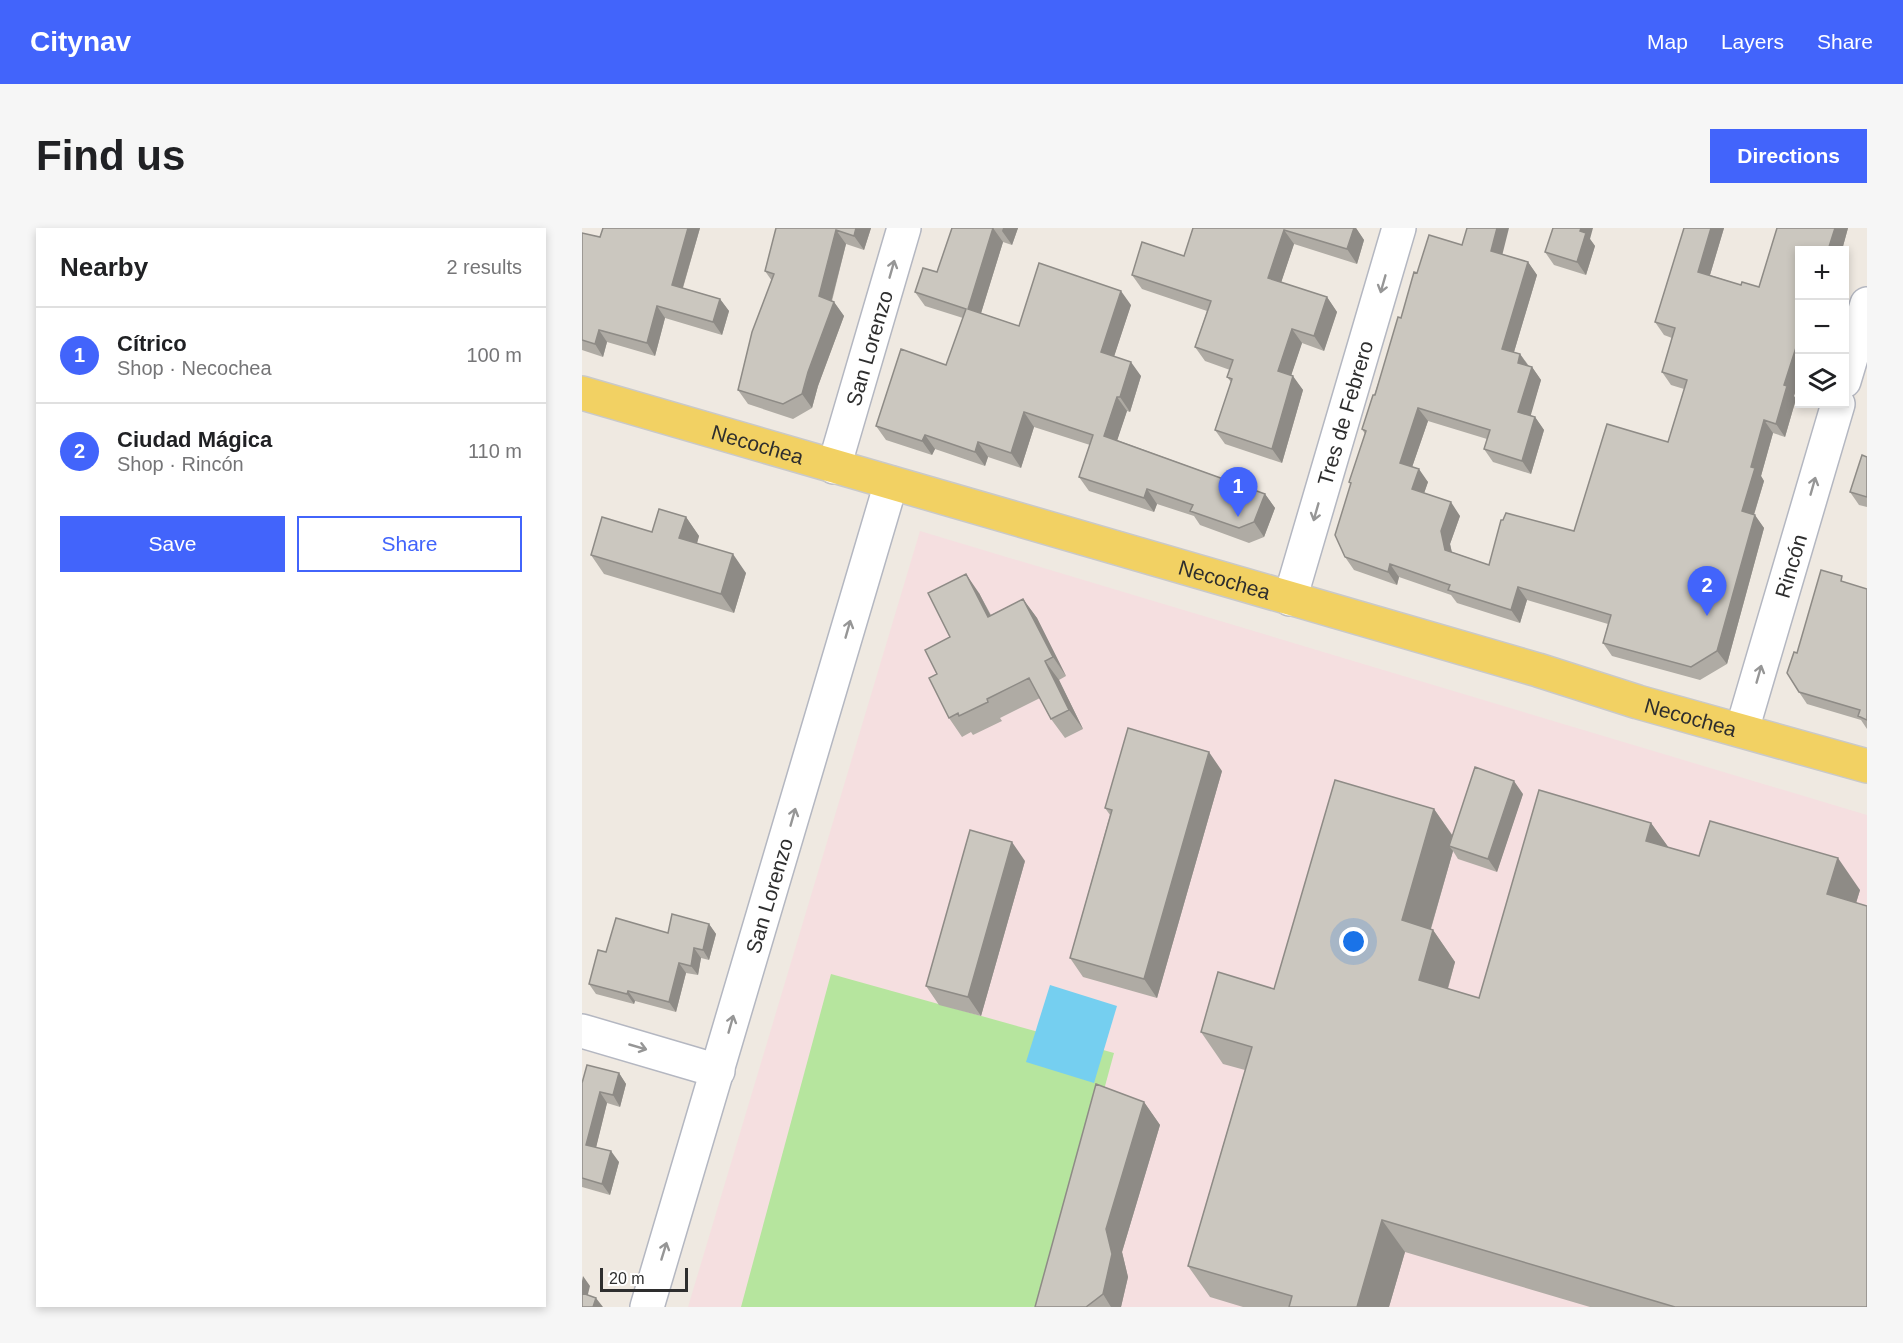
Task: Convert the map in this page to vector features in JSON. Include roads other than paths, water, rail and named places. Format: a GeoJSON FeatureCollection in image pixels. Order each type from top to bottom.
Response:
{"type":"FeatureCollection","features":[{"type":"Feature","properties":{"kind":"main road","name":"Necochea"},"geometry":{"type":"LineString","coordinates":[[582,393],[1538,670],[1638,702],[1867,766]]}},
{"type":"Feature","properties":{"kind":"street","name":"San Lorenzo"},"geometry":{"type":"LineString","coordinates":[[834,467],[904,228]]}},
{"type":"Feature","properties":{"kind":"street","name":"Tres de Febrero"},"geometry":{"type":"LineString","coordinates":[[1290,599],[1399,228]]}},
{"type":"Feature","properties":{"kind":"street"},"geometry":{"type":"LineString","coordinates":[[1849,367],[1867,304]]}},
{"type":"Feature","properties":{"kind":"street","name":"Rincón"},"geometry":{"type":"LineString","coordinates":[[1742,730],[1837,408]]}},
{"type":"Feature","properties":{"kind":"street","name":"San Lorenzo"},"geometry":{"type":"LineString","coordinates":[[647,1307],[891,483]]}},
{"type":"Feature","properties":{"kind":"street"},"geometry":{"type":"LineString","coordinates":[[582,1031],[717,1071]]}},
{"type":"Feature","properties":{"kind":"water"},"geometry":{"type":"Polygon","coordinates":[[[1050,985],[1117,1006],[1094,1083],[1026,1062],[1050,985]]]}},
{"type":"Feature","properties":{"kind":"place","name":"Cítrico"},"geometry":{"type":"Point","coordinates":[1238,517]}},
{"type":"Feature","properties":{"kind":"place","name":"Ciudad Mágica"},"geometry":{"type":"Point","coordinates":[1707,616]}}]}
